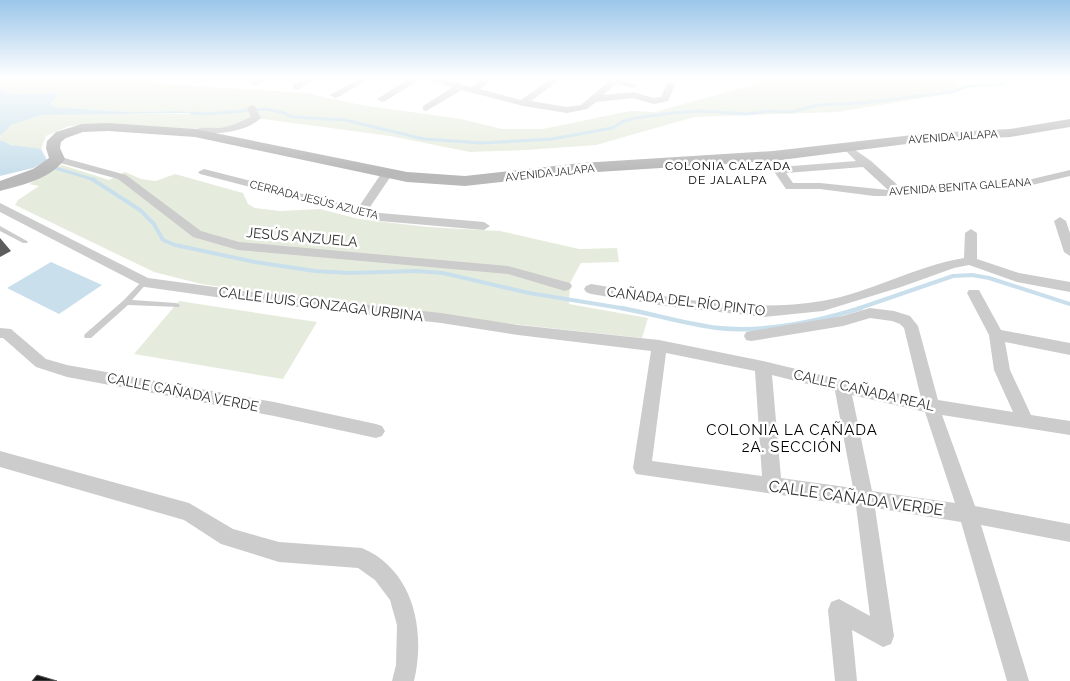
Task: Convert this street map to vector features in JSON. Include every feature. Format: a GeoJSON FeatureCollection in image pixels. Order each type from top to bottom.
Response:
{"type":"FeatureCollection","features":[{"type":"Feature","properties":{"kind":"street"},"geometry":{"type":"LineString","coordinates":[[559,109],[572,109]]}},
{"type":"Feature","properties":{"kind":"street"},"geometry":{"type":"LineString","coordinates":[[195,134],[202,130],[223,131],[254,113]]}},
{"type":"Feature","properties":{"kind":"street","name":"AVENIDA JALAPA"},"geometry":{"type":"LineString","coordinates":[[55,161],[54,142],[61,135],[82,128],[108,127],[195,134],[387,173],[428,179],[472,180],[581,168],[746,158],[848,148],[930,137],[1010,133],[1070,123]]}},
{"type":"Feature","properties":{"kind":"street"},"geometry":{"type":"LineString","coordinates":[[848,148],[899,193]]}},
{"type":"Feature","properties":{"kind":"street"},"geometry":{"type":"LineString","coordinates":[[0,186],[25,178],[55,161]]}},
{"type":"Feature","properties":{"kind":"street","name":"JESÚS ANZUELA"},"geometry":{"type":"LineString","coordinates":[[55,161],[122,177],[197,234],[238,246],[508,270],[565,286]]}},
{"type":"Feature","properties":{"kind":"street","name":"AVENIDA BENITA GALEANA"},"geometry":{"type":"LineString","coordinates":[[867,163],[779,170],[790,187],[820,186],[874,193],[899,193],[1032,182],[1070,173]]}},
{"type":"Feature","properties":{"kind":"street","name":"CERRADA JESÚS AZUETA"},"geometry":{"type":"LineString","coordinates":[[204,172],[380,217],[484,226]]}},
{"type":"Feature","properties":{"kind":"street"},"geometry":{"type":"LineString","coordinates":[[360,213],[387,173]]}},
{"type":"Feature","properties":{"kind":"street","name":"CALLE LUIS GONZAGA URBINA"},"geometry":{"type":"LineString","coordinates":[[0,208],[145,282],[244,296],[659,346]]}},
{"type":"Feature","properties":{"kind":"street"},"geometry":{"type":"LineString","coordinates":[[1070,224],[1060,221],[1070,252]]}},
{"type":"Feature","properties":{"kind":"street"},"geometry":{"type":"LineString","coordinates":[[971,233],[970,261],[1017,277],[1070,287]]}},
{"type":"Feature","properties":{"kind":"street","name":"CAÑADA DEL RÍO PINTO"},"geometry":{"type":"LineString","coordinates":[[591,289],[665,301],[764,312],[823,306],[896,284],[952,264],[970,261]]}},
{"type":"Feature","properties":{"kind":"street"},"geometry":{"type":"LineString","coordinates":[[974,293],[996,335],[1002,370],[1026,421]]}},
{"type":"Feature","properties":{"kind":"street"},"geometry":{"type":"LineString","coordinates":[[751,336],[843,320],[870,313],[894,316],[905,320],[911,326],[931,406],[968,514],[1018,681]]}},
{"type":"Feature","properties":{"kind":"street","name":"CALLE CAÑADA VERDE"},"geometry":{"type":"LineString","coordinates":[[0,333],[6,333],[41,363],[67,371],[274,409],[376,431]]}},
{"type":"Feature","properties":{"kind":"street"},"geometry":{"type":"LineString","coordinates":[[996,335],[1070,349]]}},
{"type":"Feature","properties":{"kind":"street","name":"CALLE CAÑADA REAL"},"geometry":{"type":"LineString","coordinates":[[659,346],[763,367],[900,401],[1070,428]]}},
{"type":"Feature","properties":{"kind":"street","name":"CALLE CAÑADA VERDE"},"geometry":{"type":"LineString","coordinates":[[659,346],[642,468],[864,498],[968,514],[1070,533]]}},
{"type":"Feature","properties":{"kind":"street"},"geometry":{"type":"LineString","coordinates":[[763,367],[772,486]]}},
{"type":"Feature","properties":{"kind":"street"},"geometry":{"type":"LineString","coordinates":[[842,386],[864,498],[883,636],[840,610],[846,681]]}},
{"type":"Feature","properties":{"kind":"street"},"geometry":{"type":"LineString","coordinates":[[0,459],[189,512],[228,538],[279,552],[362,558],[382,573],[398,595],[408,626],[408,665],[403,681]]}},
{"type":"Feature","properties":{"kind":"lane"},"geometry":{"type":"LineString","coordinates":[[0,228],[24,242]]}},
{"type":"Feature","properties":{"kind":"lane"},"geometry":{"type":"LineString","coordinates":[[88,336],[145,282]]}},
{"type":"Feature","properties":{"kind":"lane"},"geometry":{"type":"LineString","coordinates":[[126,302],[176,305]]}},
{"type":"Feature","properties":{"kind":"green space"},"geometry":{"type":"Polygon","coordinates":[[[81,109],[388,109],[461,119],[502,129],[543,129],[630,111],[655,112],[666,109],[856,109],[837,112],[694,117],[596,145],[526,150],[470,152],[390,136],[256,118],[225,128],[181,129],[98,124],[69,126],[46,136],[41,149],[25,148],[0,140],[4,130],[13,123],[35,115],[49,113],[192,114],[178,111],[129,112],[81,109]]]}},
{"type":"Feature","properties":{"kind":"green space"},"geometry":{"type":"Polygon","coordinates":[[[62,165],[109,180],[125,172],[141,179],[156,181],[175,174],[243,193],[248,204],[255,208],[280,211],[320,209],[359,219],[428,227],[500,231],[579,249],[617,248],[619,262],[581,263],[570,283],[569,304],[648,318],[642,338],[366,308],[201,284],[154,272],[15,205],[18,200],[39,186],[29,184],[62,165]]]}},
{"type":"Feature","properties":{"kind":"green space"},"geometry":{"type":"Polygon","coordinates":[[[179,301],[317,322],[283,379],[134,354],[179,301]]]}},
{"type":"Feature","properties":{"kind":"water"},"geometry":{"type":"Polygon","coordinates":[[[0,109],[81,109],[194,113],[41,115],[11,125],[0,136],[0,109]]]}},
{"type":"Feature","properties":{"kind":"water"},"geometry":{"type":"Polygon","coordinates":[[[0,140],[11,145],[41,149],[47,160],[33,168],[0,176],[0,140]]]}},
{"type":"Feature","properties":{"kind":"water"},"geometry":{"type":"Polygon","coordinates":[[[51,262],[102,285],[59,314],[7,288],[51,262]]]}},
{"type":"Feature","properties":{"kind":"building"},"geometry":{"type":"Polygon","coordinates":[[[37,675],[57,681],[32,681],[37,675]]]}},
{"type":"Feature","properties":{"kind":"waterway"},"geometry":{"type":"LineString","coordinates":[[191,113],[207,114],[265,109],[281,112],[293,117],[345,120],[424,139],[482,143],[552,139],[612,128],[622,122],[635,118],[672,113],[701,111],[747,114],[767,111],[792,112],[804,109]]}},
{"type":"Feature","properties":{"kind":"waterway"},"geometry":{"type":"LineString","coordinates":[[52,167],[92,179]]}},
{"type":"Feature","properties":{"kind":"waterway"},"geometry":{"type":"LineString","coordinates":[[92,179],[140,210],[154,224],[163,240],[175,245],[255,262],[315,271],[349,273],[416,271],[443,273],[529,293],[621,308]]}},
{"type":"Feature","properties":{"kind":"waterway"},"geometry":{"type":"LineString","coordinates":[[857,309],[953,276],[972,275],[989,278],[1070,304]]}},
{"type":"Feature","properties":{"kind":"waterway"},"geometry":{"type":"LineString","coordinates":[[621,308],[627,309]]}},
{"type":"Feature","properties":{"kind":"waterway"},"geometry":{"type":"LineString","coordinates":[[621,308],[718,328],[754,329],[809,322],[861,308]]}},
{"type":"Feature","properties":{"kind":"district","name":"COLONIA CALZADA DE JALALPA"},"geometry":{"type":"Point","coordinates":[728,173]}},
{"type":"Feature","properties":{"kind":"district","name":"COLONIA LA CAÑADA 2A. SECCIÓN"},"geometry":{"type":"Point","coordinates":[792,438]}}]}
